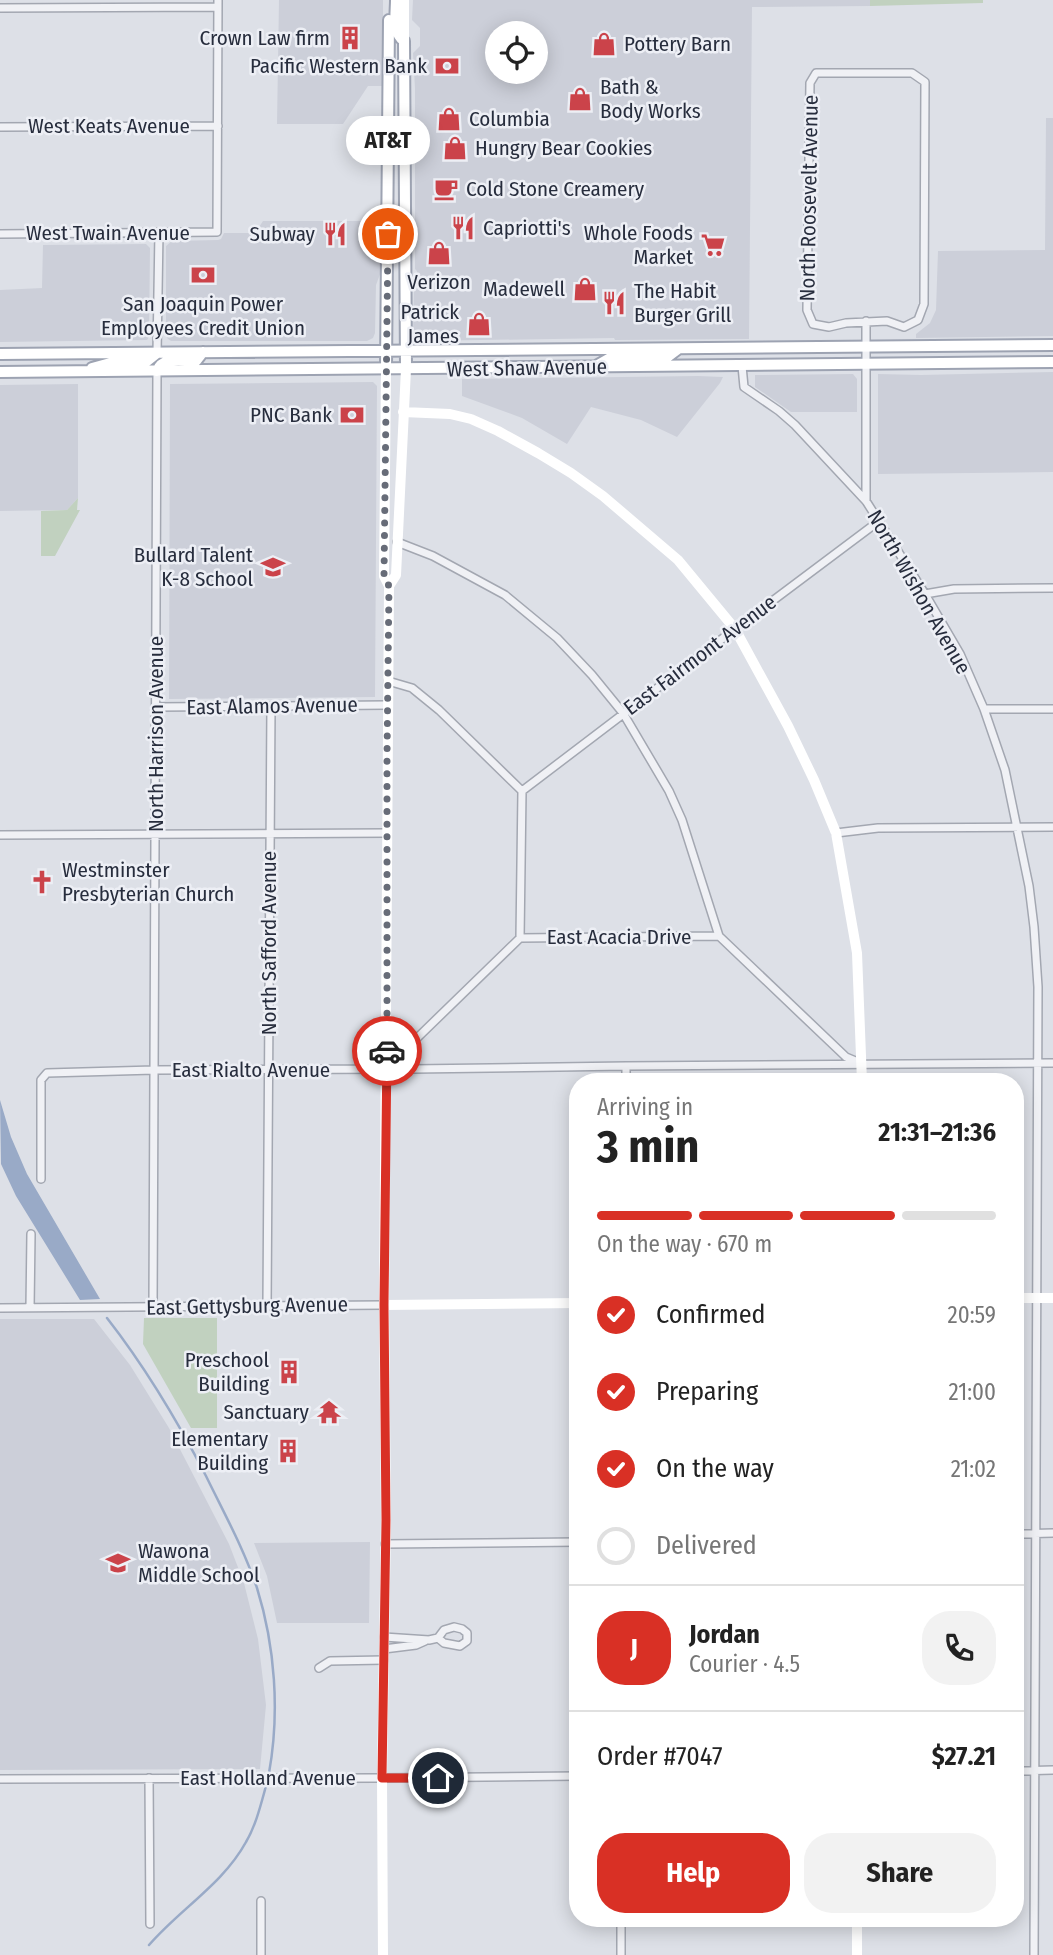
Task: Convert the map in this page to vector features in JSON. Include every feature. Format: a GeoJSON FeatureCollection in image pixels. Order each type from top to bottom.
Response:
{"type":"FeatureCollection","features":[{"type":"Feature","properties":{"kind":"main road"},"geometry":{"type":"LineString","coordinates":[[383,1955],[389,586],[384,576],[389,0]]}},
{"type":"Feature","properties":{"kind":"main road"},"geometry":{"type":"LineString","coordinates":[[396,0],[396,31],[404,41]]}},
{"type":"Feature","properties":{"kind":"main road"},"geometry":{"type":"LineString","coordinates":[[389,586],[396,575],[406,369],[404,0]]}},
{"type":"Feature","properties":{"kind":"main road","name":"West Shaw Avenue"},"geometry":{"type":"LineString","coordinates":[[0,354],[1053,345]]}},
{"type":"Feature","properties":{"kind":"main road"},"geometry":{"type":"LineString","coordinates":[[593,367],[610,358],[666,358],[678,349]]}},
{"type":"Feature","properties":{"kind":"main road"},"geometry":{"type":"LineString","coordinates":[[157,371],[164,361],[196,361],[203,352]]}},
{"type":"Feature","properties":{"kind":"main road"},"geometry":{"type":"LineString","coordinates":[[79,372],[114,362],[147,361],[157,353]]}},
{"type":"Feature","properties":{"kind":"main road","name":"West Shaw Avenue"},"geometry":{"type":"LineString","coordinates":[[0,372],[1053,362]]}},
{"type":"Feature","properties":{"kind":"main road"},"geometry":{"type":"LineString","coordinates":[[403,412],[450,414],[471,419],[498,431],[571,473],[603,496],[678,560],[735,629],[788,726],[814,780],[835,834],[857,953],[862,1073]]}},
{"type":"Feature","properties":{"kind":"main road"},"geometry":{"type":"LineString","coordinates":[[1024,1298],[1053,1298]]}},
{"type":"Feature","properties":{"kind":"main road","name":"East Gettysburg Avenue"},"geometry":{"type":"LineString","coordinates":[[384,1305],[569,1303]]}},
{"type":"Feature","properties":{"kind":"main road"},"geometry":{"type":"LineString","coordinates":[[857,1927],[857,1955]]}},
{"type":"Feature","properties":{"kind":"street"},"geometry":{"type":"LineString","coordinates":[[0,8],[218,3],[218,126]]}},
{"type":"Feature","properties":{"kind":"street","name":"North Roosevelt Avenue"},"geometry":{"type":"LineString","coordinates":[[816,73],[912,73],[925,82],[924,304],[918,320],[904,327],[887,321],[866,321],[829,327],[813,324],[807,310],[810,83],[816,73]]}},
{"type":"Feature","properties":{"kind":"street","name":"West Keats Avenue"},"geometry":{"type":"LineString","coordinates":[[0,127],[218,126]]}},
{"type":"Feature","properties":{"kind":"street","name":"West Twain Avenue"},"geometry":{"type":"LineString","coordinates":[[0,234],[216,232],[218,126]]}},
{"type":"Feature","properties":{"kind":"street"},"geometry":{"type":"LineString","coordinates":[[157,353],[159,232]]}},
{"type":"Feature","properties":{"kind":"street"},"geometry":{"type":"LineString","coordinates":[[866,321],[866,501]]}},
{"type":"Feature","properties":{"kind":"street","name":"North Wishon Avenue"},"geometry":{"type":"LineString","coordinates":[[742,366],[744,387],[795,425],[866,501],[926,594],[960,654],[984,709],[1005,770],[1018,827],[1034,927],[1038,987],[1034,1955]]}},
{"type":"Feature","properties":{"kind":"street","name":"North Harrison Avenue"},"geometry":{"type":"LineString","coordinates":[[153,1307],[157,371]]}},
{"type":"Feature","properties":{"kind":"street","name":"East Fairmont Avenue"},"geometry":{"type":"LineString","coordinates":[[522,791],[879,522]]}},
{"type":"Feature","properties":{"kind":"street"},"geometry":{"type":"LineString","coordinates":[[397,542],[433,556],[490,586],[518,605],[556,638],[592,675],[624,713],[669,791],[682,820],[719,936],[846,1057],[862,1064]]}},
{"type":"Feature","properties":{"kind":"street"},"geometry":{"type":"LineString","coordinates":[[926,594],[954,589],[1053,588]]}},
{"type":"Feature","properties":{"kind":"street"},"geometry":{"type":"LineString","coordinates":[[388,681],[412,688],[439,710],[522,791],[520,938],[415,1040],[413,1069]]}},
{"type":"Feature","properties":{"kind":"street","name":"East Alamos Avenue"},"geometry":{"type":"LineString","coordinates":[[157,707],[387,705]]}},
{"type":"Feature","properties":{"kind":"street","name":"North Safford Avenue"},"geometry":{"type":"LineString","coordinates":[[267,1306],[271,706]]}},
{"type":"Feature","properties":{"kind":"street"},"geometry":{"type":"LineString","coordinates":[[984,709],[1053,709]]}},
{"type":"Feature","properties":{"kind":"street"},"geometry":{"type":"LineString","coordinates":[[835,834],[878,828],[1053,827]]}},
{"type":"Feature","properties":{"kind":"street"},"geometry":{"type":"LineString","coordinates":[[0,835],[387,833]]}},
{"type":"Feature","properties":{"kind":"street","name":"East Acacia Drive"},"geometry":{"type":"LineString","coordinates":[[520,938],[719,936]]}},
{"type":"Feature","properties":{"kind":"street","name":"East Rialto Avenue"},"geometry":{"type":"LineString","coordinates":[[41,1178],[41,1080],[47,1073],[1053,1063]]}},
{"type":"Feature","properties":{"kind":"street"},"geometry":{"type":"LineString","coordinates":[[626,1066],[626,1073]]}},
{"type":"Feature","properties":{"kind":"street"},"geometry":{"type":"LineString","coordinates":[[30,1308],[31,1234]]}},
{"type":"Feature","properties":{"kind":"street","name":"East Gettysburg Avenue"},"geometry":{"type":"LineString","coordinates":[[0,1308],[384,1305]]}},
{"type":"Feature","properties":{"kind":"street"},"geometry":{"type":"LineString","coordinates":[[1024,1534],[1053,1533]]}},
{"type":"Feature","properties":{"kind":"street"},"geometry":{"type":"LineString","coordinates":[[385,1544],[569,1542]]}},
{"type":"Feature","properties":{"kind":"street"},"geometry":{"type":"LineString","coordinates":[[384,1637],[438,1639]]}},
{"type":"Feature","properties":{"kind":"street"},"geometry":{"type":"LineString","coordinates":[[319,1668],[330,1661],[384,1655],[429,1640]]}},
{"type":"Feature","properties":{"kind":"street"},"geometry":{"type":"LineString","coordinates":[[1024,1770],[1053,1770]]}},
{"type":"Feature","properties":{"kind":"street","name":"East Holland Avenue"},"geometry":{"type":"LineString","coordinates":[[0,1779],[569,1776]]}},
{"type":"Feature","properties":{"kind":"street"},"geometry":{"type":"LineString","coordinates":[[149,1778],[150,1924]]}},
{"type":"Feature","properties":{"kind":"street"},"geometry":{"type":"LineString","coordinates":[[261,1901],[261,1955]]}},
{"type":"Feature","properties":{"kind":"street"},"geometry":{"type":"LineString","coordinates":[[621,1927],[621,1955]]}},
{"type":"Feature","properties":{"kind":"shaded area"},"geometry":{"type":"Polygon","coordinates":[[[279,0],[383,0],[383,86],[368,86],[343,124],[277,124],[279,0]]]}},
{"type":"Feature","properties":{"kind":"shaded area"},"geometry":{"type":"Polygon","coordinates":[[[413,0],[870,0],[870,6],[752,7],[749,339],[420,341],[413,335],[417,271],[413,53],[420,46],[420,28],[412,20],[413,0]]]}},
{"type":"Feature","properties":{"kind":"shaded area"},"geometry":{"type":"Polygon","coordinates":[[[1046,118],[1053,118],[1053,336],[916,338],[916,334],[930,323],[936,310],[938,251],[1045,250],[1046,118]]]}},
{"type":"Feature","properties":{"kind":"shaded area"},"geometry":{"type":"Polygon","coordinates":[[[263,221],[381,221],[382,269],[376,285],[373,338],[367,341],[168,339],[166,246],[172,241],[218,240],[224,233],[255,233],[263,221]]]}},
{"type":"Feature","properties":{"kind":"shaded area"},"geometry":{"type":"Polygon","coordinates":[[[146,244],[150,248],[147,340],[0,342],[0,290],[42,288],[43,245],[146,244]]]}},
{"type":"Feature","properties":{"kind":"shaded area"},"geometry":{"type":"Polygon","coordinates":[[[1053,372],[1053,472],[878,474],[878,374],[1053,372]]]}},
{"type":"Feature","properties":{"kind":"shaded area"},"geometry":{"type":"Polygon","coordinates":[[[853,374],[857,379],[857,412],[791,412],[755,387],[755,375],[853,374]]]}},
{"type":"Feature","properties":{"kind":"shaded area"},"geometry":{"type":"Polygon","coordinates":[[[723,377],[677,437],[641,420],[591,407],[567,444],[522,418],[462,396],[462,379],[723,377]]]}},
{"type":"Feature","properties":{"kind":"shaded area","name":"Bullard Talent K-8 School"},"geometry":{"type":"Polygon","coordinates":[[[373,382],[377,386],[375,697],[169,699],[170,384],[373,382]]]}},
{"type":"Feature","properties":{"kind":"shaded area"},"geometry":{"type":"Polygon","coordinates":[[[78,384],[78,498],[67,510],[0,511],[0,385],[78,384]]]}},
{"type":"Feature","properties":{"kind":"shaded area","name":"Wawona Middle School"},"geometry":{"type":"Polygon","coordinates":[[[0,1319],[94,1319],[130,1365],[169,1428],[229,1544],[244,1583],[258,1639],[266,1705],[260,1769],[0,1770],[0,1319]]]}},
{"type":"Feature","properties":{"kind":"shaded area"},"geometry":{"type":"Polygon","coordinates":[[[370,1542],[369,1623],[277,1623],[267,1576],[254,1543],[370,1542]]]}},
{"type":"Feature","properties":{"kind":"green space"},"geometry":{"type":"Polygon","coordinates":[[[870,0],[983,0],[983,3],[870,6],[870,0]]]}},
{"type":"Feature","properties":{"kind":"green space"},"geometry":{"type":"Polygon","coordinates":[[[78,498],[77,510],[80,510],[55,556],[41,556],[41,511],[67,510],[78,498]]]}},
{"type":"Feature","properties":{"kind":"green space"},"geometry":{"type":"Polygon","coordinates":[[[144,1318],[217,1318],[217,1428],[191,1428],[143,1344],[144,1318]]]}},
{"type":"Feature","properties":{"kind":"water"},"geometry":{"type":"Polygon","coordinates":[[[0,1100],[11,1137],[27,1174],[100,1299],[80,1300],[16,1196],[1,1164],[0,1100]]]}},
{"type":"Feature","properties":{"kind":"waterway"},"geometry":{"type":"LineString","coordinates":[[107,1318],[148,1375],[184,1435],[233,1531],[257,1588],[268,1633],[274,1679],[274,1727],[269,1773]]}},
{"type":"Feature","properties":{"kind":"waterway"},"geometry":{"type":"LineString","coordinates":[[149,1945],[213,1884],[237,1857],[253,1829],[266,1786]]}},
{"type":"Feature","properties":{"kind":"way so far"},"geometry":{"type":"LineString","coordinates":[[387,1051],[389,586],[384,576],[388,234]]}},
{"type":"Feature","properties":{"kind":"place","name":"Crown Law firm"},"geometry":{"type":"Point","coordinates":[350,38]}},
{"type":"Feature","properties":{"kind":"place","name":"Pottery Barn"},"geometry":{"type":"Point","coordinates":[604,44]}},
{"type":"Feature","properties":{"kind":"place","name":"Pacific Western Bank"},"geometry":{"type":"Point","coordinates":[447,66]}},
{"type":"Feature","properties":{"kind":"place","name":"Bath & Body Works"},"geometry":{"type":"Point","coordinates":[580,99]}},
{"type":"Feature","properties":{"kind":"place","name":"Columbia"},"geometry":{"type":"Point","coordinates":[449,119]}},
{"type":"Feature","properties":{"kind":"place","name":"Hungry Bear Cookies"},"geometry":{"type":"Point","coordinates":[455,148]}},
{"type":"Feature","properties":{"kind":"place","name":"Cold Stone Creamery"},"geometry":{"type":"Point","coordinates":[446,189]}},
{"type":"Feature","properties":{"kind":"place","name":"Capriotti's"},"geometry":{"type":"Point","coordinates":[463,228]}},
{"type":"Feature","properties":{"kind":"place","name":"Subway"},"geometry":{"type":"Point","coordinates":[335,234]}},
{"type":"Feature","properties":{"kind":"place","name":"AT&T"},"geometry":{"type":"Point","coordinates":[388,234]}},
{"type":"Feature","properties":{"kind":"place","name":"Whole Foods Market"},"geometry":{"type":"Point","coordinates":[713,245]}},
{"type":"Feature","properties":{"kind":"place","name":"Verizon"},"geometry":{"type":"Point","coordinates":[439,253]}},
{"type":"Feature","properties":{"kind":"place","name":"San Joaquin Power Employees Credit Union"},"geometry":{"type":"Point","coordinates":[203,275]}},
{"type":"Feature","properties":{"kind":"place","name":"Madewell"},"geometry":{"type":"Point","coordinates":[585,289]}},
{"type":"Feature","properties":{"kind":"place","name":"The Habit Burger Grill"},"geometry":{"type":"Point","coordinates":[614,303]}},
{"type":"Feature","properties":{"kind":"place","name":"Patrick James"},"geometry":{"type":"Point","coordinates":[479,324]}},
{"type":"Feature","properties":{"kind":"place","name":"PNC Bank"},"geometry":{"type":"Point","coordinates":[352,415]}},
{"type":"Feature","properties":{"kind":"place","name":"Bullard Talent K-8 School"},"geometry":{"type":"Point","coordinates":[273,567]}},
{"type":"Feature","properties":{"kind":"place","name":"Westminster Presbyterian Church"},"geometry":{"type":"Point","coordinates":[42,882]}},
{"type":"Feature","properties":{"kind":"place","name":"Preschool Building"},"geometry":{"type":"Point","coordinates":[289,1372]}},
{"type":"Feature","properties":{"kind":"place","name":"Sanctuary"},"geometry":{"type":"Point","coordinates":[329,1412]}},
{"type":"Feature","properties":{"kind":"place","name":"Elementary Building"},"geometry":{"type":"Point","coordinates":[288,1451]}},
{"type":"Feature","properties":{"kind":"place","name":"Wawona Middle School"},"geometry":{"type":"Point","coordinates":[118,1563]}},
{"type":"Feature","properties":{"kind":"route"},"geometry":{"type":"LineString","coordinates":[[387,1051],[384,1305],[386,1520],[382,1778],[438,1778]]}}]}
